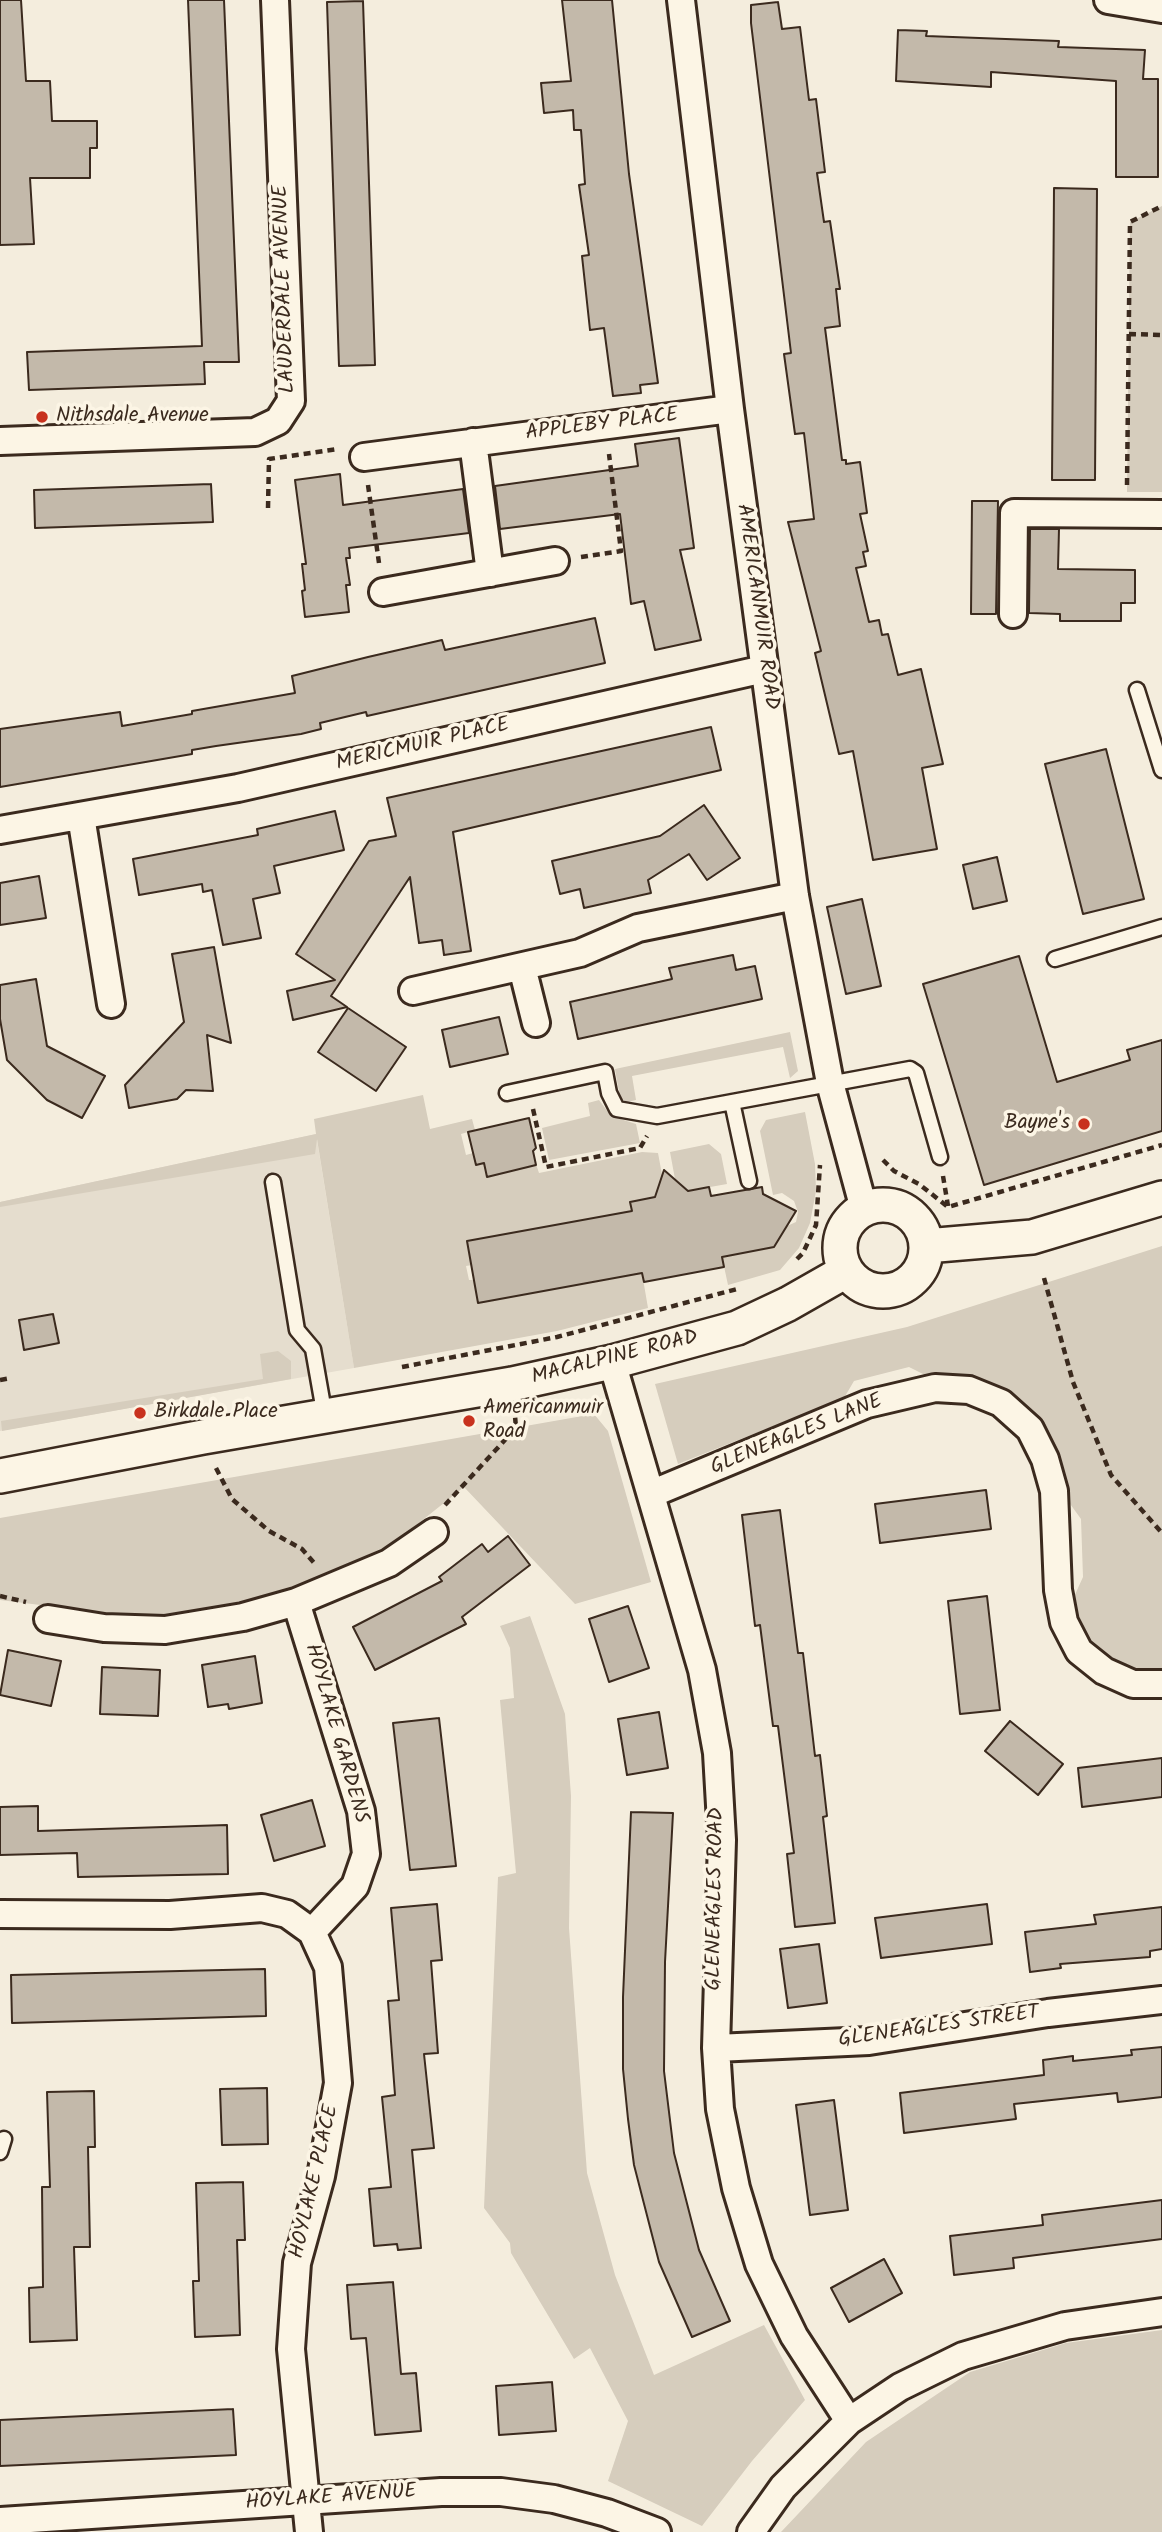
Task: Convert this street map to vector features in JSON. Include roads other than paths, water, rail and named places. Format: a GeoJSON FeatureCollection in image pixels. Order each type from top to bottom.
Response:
{"type":"FeatureCollection","features":[{"type":"Feature","properties":{"kind":"street","name":"LAUDERDALE AVENUE"},"geometry":{"type":"LineString","coordinates":[[0,441],[255,432],[278,421],[285,411],[291,401],[275,0]]}},
{"type":"Feature","properties":{"kind":"street","name":"AMERICANMUIR ROAD"},"geometry":{"type":"LineString","coordinates":[[681,0],[730,409],[795,896],[830,1083],[864,1209]]}},
{"type":"Feature","properties":{"kind":"street"},"geometry":{"type":"LineString","coordinates":[[1108,0],[1162,9]]}},
{"type":"Feature","properties":{"kind":"street","name":"APPLEBY PLACE"},"geometry":{"type":"LineString","coordinates":[[363,457],[730,409]]}},
{"type":"Feature","properties":{"kind":"street"},"geometry":{"type":"LineString","coordinates":[[473,442],[490,573]]}},
{"type":"Feature","properties":{"kind":"street"},"geometry":{"type":"LineString","coordinates":[[1013,614],[1014,513],[1162,514]]}},
{"type":"Feature","properties":{"kind":"street"},"geometry":{"type":"LineString","coordinates":[[383,592],[555,561]]}},
{"type":"Feature","properties":{"kind":"street","name":"MERICMUIR PLACE"},"geometry":{"type":"LineString","coordinates":[[0,830],[238,788],[764,669]]}},
{"type":"Feature","properties":{"kind":"street"},"geometry":{"type":"LineString","coordinates":[[81,816],[111,1004]]}},
{"type":"Feature","properties":{"kind":"street"},"geometry":{"type":"LineString","coordinates":[[413,991],[580,953],[638,928],[795,896]]}},
{"type":"Feature","properties":{"kind":"street"},"geometry":{"type":"LineString","coordinates":[[522,967],[536,1023]]}},
{"type":"Feature","properties":{"kind":"street"},"geometry":{"type":"LineString","coordinates":[[926,1246],[1032,1237],[1162,1198]]}},
{"type":"Feature","properties":{"kind":"street"},"geometry":{"type":"LineString","coordinates":[[878,1205],[905,1211],[924,1232],[926,1246],[918,1273],[896,1290],[868,1289],[846,1271],[840,1243],[853,1217],[864,1209],[878,1205]]}},
{"type":"Feature","properties":{"kind":"street","name":"MACALPINE ROAD"},"geometry":{"type":"LineString","coordinates":[[0,1476],[203,1437],[512,1384],[612,1362],[737,1328],[788,1304],[846,1271]]}},
{"type":"Feature","properties":{"kind":"street","name":"GLENEAGLES ROAD"},"geometry":{"type":"LineString","coordinates":[[612,1362],[702,1670],[717,1753],[722,1840],[716,2048],[720,2109],[730,2162],[759,2264],[794,2336],[849,2421]]}},
{"type":"Feature","properties":{"kind":"street","name":"GLENEAGLES LANE"},"geometry":{"type":"LineString","coordinates":[[651,1494],[867,1404],[935,1388],[970,1390],[1001,1403],[1030,1429],[1045,1459],[1054,1491],[1058,1590],[1064,1622],[1079,1651],[1104,1671],[1133,1684],[1162,1684]]}},
{"type":"Feature","properties":{"kind":"street"},"geometry":{"type":"LineString","coordinates":[[48,1619],[104,1628],[165,1630],[243,1617],[296,1602],[389,1563],[434,1532]]}},
{"type":"Feature","properties":{"kind":"street","name":"HOYLAKE GARDENS"},"geometry":{"type":"LineString","coordinates":[[296,1602],[361,1811],[366,1854],[355,1886],[312,1932]]}},
{"type":"Feature","properties":{"kind":"street"},"geometry":{"type":"LineString","coordinates":[[0,1914],[170,1915],[262,1908],[287,1913],[312,1932]]}},
{"type":"Feature","properties":{"kind":"street","name":"HOYLAKE PLACE"},"geometry":{"type":"LineString","coordinates":[[309,2532],[291,2349],[296,2263],[321,2176],[338,2083],[328,1967],[312,1932]]}},
{"type":"Feature","properties":{"kind":"street","name":"GLENEAGLES STREET"},"geometry":{"type":"LineString","coordinates":[[716,2048],[869,2041],[1048,2013],[1162,2000]]}},
{"type":"Feature","properties":{"kind":"street"},"geometry":{"type":"LineString","coordinates":[[751,2532],[783,2487],[849,2421],[900,2388],[963,2356],[1065,2326],[1162,2312]]}},
{"type":"Feature","properties":{"kind":"street","name":"HOYLAKE AVENUE"},"geometry":{"type":"LineString","coordinates":[[0,2521],[441,2492],[502,2492],[554,2499],[607,2513],[657,2532]]}},
{"type":"Feature","properties":{"kind":"lane"},"geometry":{"type":"LineString","coordinates":[[1137,690],[1162,770]]}},
{"type":"Feature","properties":{"kind":"lane"},"geometry":{"type":"LineString","coordinates":[[1055,959],[1162,927]]}},
{"type":"Feature","properties":{"kind":"lane"},"geometry":{"type":"LineString","coordinates":[[507,1093],[605,1072],[609,1093],[617,1109],[657,1116],[905,1068],[913,1070],[940,1157]]}},
{"type":"Feature","properties":{"kind":"lane"},"geometry":{"type":"LineString","coordinates":[[732,1102],[749,1181]]}},
{"type":"Feature","properties":{"kind":"lane"},"geometry":{"type":"LineString","coordinates":[[273,1182],[298,1330],[313,1349],[325,1418]]}},
{"type":"Feature","properties":{"kind":"place","name":"Nithsdale Avenue"},"geometry":{"type":"Point","coordinates":[42,417]}},
{"type":"Feature","properties":{"kind":"place","name":"Bayne's"},"geometry":{"type":"Point","coordinates":[1084,1124]}},
{"type":"Feature","properties":{"kind":"place","name":"Birkdale Place"},"geometry":{"type":"Point","coordinates":[140,1413]}},
{"type":"Feature","properties":{"kind":"place","name":"Americanmuir Road"},"geometry":{"type":"Point","coordinates":[469,1421]}}]}
